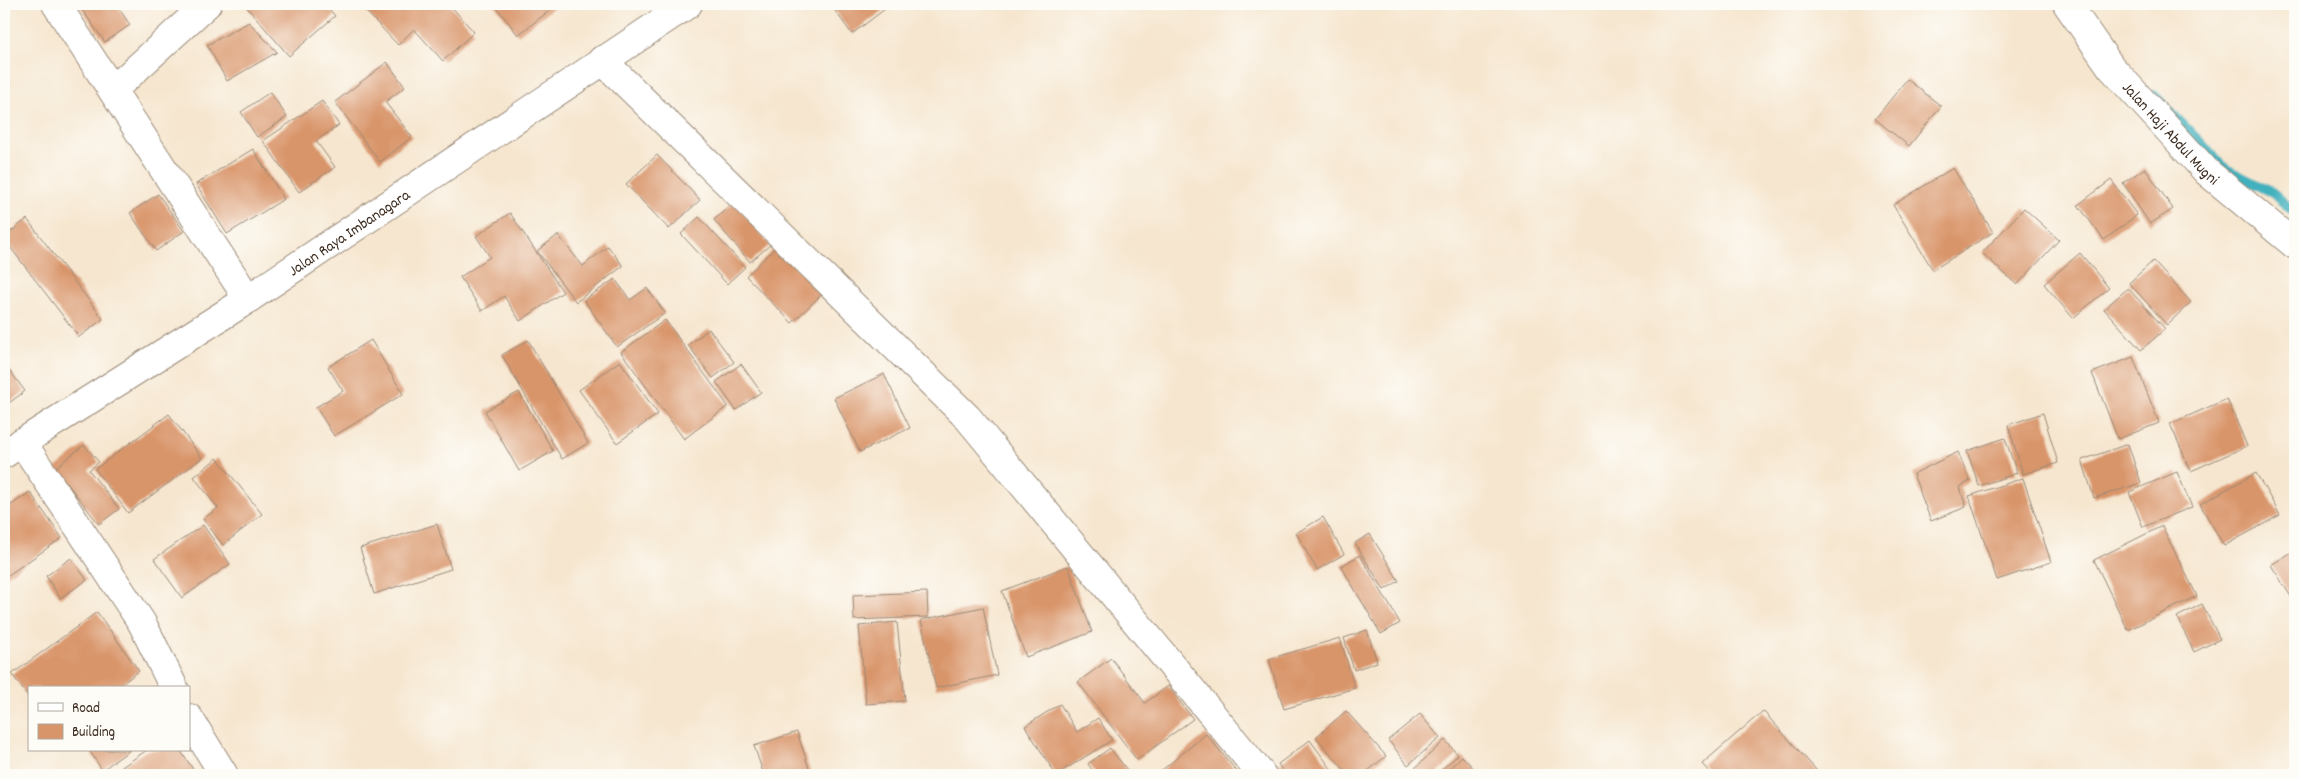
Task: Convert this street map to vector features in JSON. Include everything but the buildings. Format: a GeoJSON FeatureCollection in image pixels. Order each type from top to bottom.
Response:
{"type":"FeatureCollection","features":[{"type":"Feature","properties":{"kind":"main road"},"geometry":{"type":"LineString","coordinates":[[56,4],[248,298]]}},
{"type":"Feature","properties":{"kind":"main road"},"geometry":{"type":"LineString","coordinates":[[112,90],[207,4]]}},
{"type":"Feature","properties":{"kind":"main road","name":"Jalan Raya Imbanagara"},"geometry":{"type":"LineString","coordinates":[[13,448],[248,298],[688,4]]}},
{"type":"Feature","properties":{"kind":"main road","name":"Jalan Haji Abdul Mugni"},"geometry":{"type":"LineString","coordinates":[[2067,4],[2111,67],[2207,172],[2295,245]]}},
{"type":"Feature","properties":{"kind":"main road"},"geometry":{"type":"LineString","coordinates":[[602,60],[968,418],[1262,775]]}},
{"type":"Feature","properties":{"kind":"main road"},"geometry":{"type":"LineString","coordinates":[[13,448],[142,623],[173,686]]}},
{"type":"Feature","properties":{"kind":"main road"},"geometry":{"type":"LineString","coordinates":[[190,720],[224,775]]}},
{"type":"Feature","properties":{"kind":"waterway"},"geometry":{"type":"LineString","coordinates":[[2154,95],[2226,169],[2273,193],[2295,213]]}}]}
